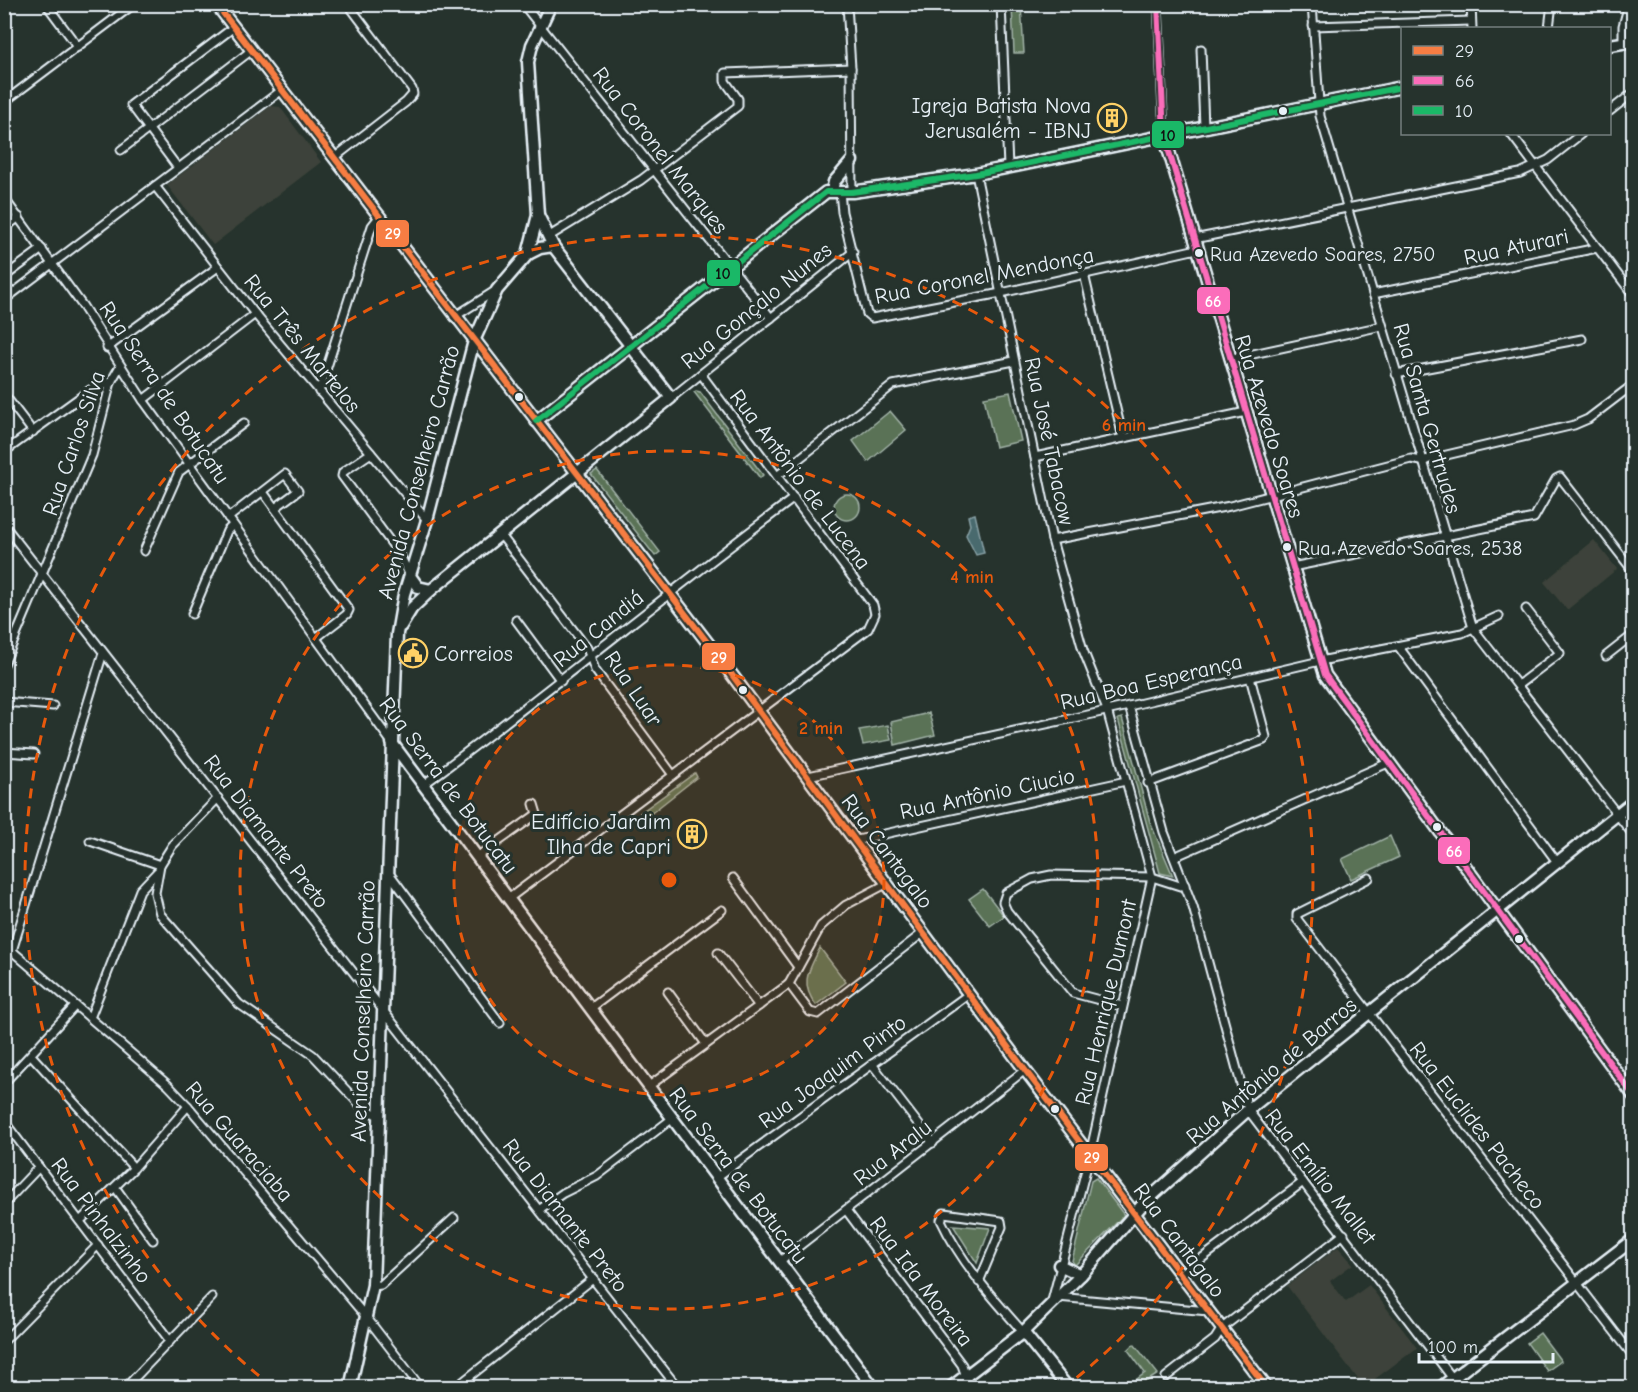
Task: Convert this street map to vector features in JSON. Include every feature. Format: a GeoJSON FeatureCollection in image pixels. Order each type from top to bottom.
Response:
{"type":"FeatureCollection","features":[{"type":"Feature","properties":{"kind":"street"},"geometry":{"type":"LineString","coordinates":[[45,4],[78,47]]}},
{"type":"Feature","properties":{"kind":"street","name":"Rua Cantagalo"},"geometry":{"type":"LineString","coordinates":[[216,4],[454,317],[578,474],[759,711],[1025,1070],[1267,1388]]}},
{"type":"Feature","properties":{"kind":"street"},"geometry":{"type":"LineString","coordinates":[[334,158],[406,102],[413,94],[412,89],[348,4]]}},
{"type":"Feature","properties":{"kind":"street","name":"Rua Coronel Marques"},"geometry":{"type":"LineString","coordinates":[[523,4],[771,318]]}},
{"type":"Feature","properties":{"kind":"street","name":"Avenida Conselheiro Carrão"},"geometry":{"type":"LineString","coordinates":[[350,1388],[373,1286],[397,633],[410,576],[474,341],[497,290],[528,254],[538,215],[528,62],[539,26],[551,4]]}},
{"type":"Feature","properties":{"kind":"street"},"geometry":{"type":"LineString","coordinates":[[848,4],[852,192]]}},
{"type":"Feature","properties":{"kind":"street"},"geometry":{"type":"LineString","coordinates":[[1000,4],[1008,167]]}},
{"type":"Feature","properties":{"kind":"street"},"geometry":{"type":"LineString","coordinates":[[1158,4],[1164,135]]}},
{"type":"Feature","properties":{"kind":"street","name":"Rua Santa Gertrudes"},"geometry":{"type":"LineString","coordinates":[[1312,4],[1318,104],[1345,207],[1473,628],[1634,836]]}},
{"type":"Feature","properties":{"kind":"street"},"geometry":{"type":"LineString","coordinates":[[1313,26],[1472,25],[1471,4]]}},
{"type":"Feature","properties":{"kind":"street"},"geometry":{"type":"LineString","coordinates":[[1549,27],[1552,4]]}},
{"type":"Feature","properties":{"kind":"street"},"geometry":{"type":"LineString","coordinates":[[1611,45],[1628,41],[1629,4]]}},
{"type":"Feature","properties":{"kind":"street"},"geometry":{"type":"LineString","coordinates":[[4,102],[129,6]]}},
{"type":"Feature","properties":{"kind":"street"},"geometry":{"type":"LineString","coordinates":[[178,168],[131,105],[234,27]]}},
{"type":"Feature","properties":{"kind":"street"},"geometry":{"type":"LineString","coordinates":[[1202,49],[1204,127]]}},
{"type":"Feature","properties":{"kind":"street"},"geometry":{"type":"LineString","coordinates":[[122,150],[252,50]]}},
{"type":"Feature","properties":{"kind":"street"},"geometry":{"type":"LineString","coordinates":[[528,254],[550,242],[570,221],[612,199],[654,171],[738,106],[738,99],[725,81],[725,73],[851,68]]}},
{"type":"Feature","properties":{"kind":"street"},"geometry":{"type":"LineString","coordinates":[[536,421],[822,195],[836,191],[852,192],[976,174],[1401,87]]}},
{"type":"Feature","properties":{"kind":"street"},"geometry":{"type":"LineString","coordinates":[[4,300],[282,90]]}},
{"type":"Feature","properties":{"kind":"street"},"geometry":{"type":"LineString","coordinates":[[1611,110],[1634,92]]}},
{"type":"Feature","properties":{"kind":"street","name":"Rua Azevedo Soares"},"geometry":{"type":"LineString","coordinates":[[1164,135],[1325,675],[1634,1096]]}},
{"type":"Feature","properties":{"kind":"street"},"geometry":{"type":"LineString","coordinates":[[1512,135],[1634,296]]}},
{"type":"Feature","properties":{"kind":"street","name":"Rua Coronel Mendonça"},"geometry":{"type":"LineString","coordinates":[[836,191],[869,317],[1000,293],[1084,274],[1345,207],[1520,173],[1536,167],[1580,135]]}},
{"type":"Feature","properties":{"kind":"street"},"geometry":{"type":"LineString","coordinates":[[836,191],[834,182],[852,161]]}},
{"type":"Feature","properties":{"kind":"street","name":"Rua José Tabacow"},"geometry":{"type":"LineString","coordinates":[[976,174],[1052,540],[1083,650],[1107,710]]}},
{"type":"Feature","properties":{"kind":"street","name":"Rua Três Martelos"},"geometry":{"type":"LineString","coordinates":[[155,186],[255,314],[427,520]]}},
{"type":"Feature","properties":{"kind":"street","name":"Rua Serra de Botucatu"},"geometry":{"type":"LineString","coordinates":[[4,198],[82,304],[142,400],[392,743],[874,1388]]}},
{"type":"Feature","properties":{"kind":"street"},"geometry":{"type":"LineString","coordinates":[[538,215],[550,242],[669,395]]}},
{"type":"Feature","properties":{"kind":"street"},"geometry":{"type":"LineString","coordinates":[[7,226],[19,217]]}},
{"type":"Feature","properties":{"kind":"street"},"geometry":{"type":"LineString","coordinates":[[319,392],[372,226],[379,218]]}},
{"type":"Feature","properties":{"kind":"street","name":"Rua Aturari"},"geometry":{"type":"LineString","coordinates":[[1373,294],[1597,248]]}},
{"type":"Feature","properties":{"kind":"street"},"geometry":{"type":"LineString","coordinates":[[4,277],[42,249]]}},
{"type":"Feature","properties":{"kind":"street","name":"Rua Gonçalo Nunes"},"geometry":{"type":"LineString","coordinates":[[432,590],[578,474],[669,395],[682,389],[853,252]]}},
{"type":"Feature","properties":{"kind":"street"},"geometry":{"type":"LineString","coordinates":[[108,348],[218,267]]}},
{"type":"Feature","properties":{"kind":"street"},"geometry":{"type":"LineString","coordinates":[[1084,274],[1123,438]]}},
{"type":"Feature","properties":{"kind":"street","name":"Avenida Conselheiro Carrão"},"geometry":{"type":"LineString","coordinates":[[454,317],[497,290]]}},
{"type":"Feature","properties":{"kind":"street"},"geometry":{"type":"LineString","coordinates":[[142,400],[255,314]]}},
{"type":"Feature","properties":{"kind":"street"},"geometry":{"type":"LineString","coordinates":[[1230,359],[1382,326]]}},
{"type":"Feature","properties":{"kind":"street"},"geometry":{"type":"LineString","coordinates":[[1396,374],[1582,339]]}},
{"type":"Feature","properties":{"kind":"street"},"geometry":{"type":"LineString","coordinates":[[777,476],[893,385],[1014,360]]}},
{"type":"Feature","properties":{"kind":"street","name":"Rua Carlos Silva"},"geometry":{"type":"LineString","coordinates":[[4,664],[44,576],[92,455],[111,382],[120,366]]}},
{"type":"Feature","properties":{"kind":"street","name":"Rua Antônio de Lucena"},"geometry":{"type":"LineString","coordinates":[[700,374],[873,605],[875,614],[868,628],[759,711]]}},
{"type":"Feature","properties":{"kind":"street"},"geometry":{"type":"LineString","coordinates":[[4,452],[90,390],[111,382]]}},
{"type":"Feature","properties":{"kind":"street"},"geometry":{"type":"LineString","coordinates":[[1052,540],[1271,496],[1411,459],[1421,460],[1581,423],[1634,384]]}},
{"type":"Feature","properties":{"kind":"street"},"geometry":{"type":"LineString","coordinates":[[4,394],[33,432]]}},
{"type":"Feature","properties":{"kind":"street"},"geometry":{"type":"LineString","coordinates":[[1035,457],[1246,412]]}},
{"type":"Feature","properties":{"kind":"street"},"geometry":{"type":"LineString","coordinates":[[144,551],[176,478],[189,464],[244,423]]}},
{"type":"Feature","properties":{"kind":"street"},"geometry":{"type":"LineString","coordinates":[[370,453],[342,476],[400,555],[418,587],[432,590]]}},
{"type":"Feature","properties":{"kind":"street"},"geometry":{"type":"LineString","coordinates":[[228,518],[285,474],[298,491],[275,508]]}},
{"type":"Feature","properties":{"kind":"street"},"geometry":{"type":"LineString","coordinates":[[1292,567],[1534,518],[1556,479],[1560,477],[1634,572]]}},
{"type":"Feature","properties":{"kind":"street"},"geometry":{"type":"LineString","coordinates":[[263,492],[349,610],[316,638]]}},
{"type":"Feature","properties":{"kind":"street","name":"Rua Candiá"},"geometry":{"type":"LineString","coordinates":[[423,785],[591,658],[669,594],[794,498]]}},
{"type":"Feature","properties":{"kind":"street","name":"Rua Diamante Preto"},"geometry":{"type":"LineString","coordinates":[[4,525],[678,1388]]}},
{"type":"Feature","properties":{"kind":"street"},"geometry":{"type":"LineString","coordinates":[[192,614],[227,531],[234,525]]}},
{"type":"Feature","properties":{"kind":"street","name":"Rua Luar"},"geometry":{"type":"LineString","coordinates":[[500,534],[587,648],[595,670],[673,775]]}},
{"type":"Feature","properties":{"kind":"street","name":"Avenida Conselheiro Carrão"},"geometry":{"type":"LineString","coordinates":[[397,633],[412,608],[432,590]]}},
{"type":"Feature","properties":{"kind":"street"},"geometry":{"type":"LineString","coordinates":[[1518,685],[1560,652],[1526,609]]}},
{"type":"Feature","properties":{"kind":"street","name":"Rua Boa Esperança"},"geometry":{"type":"LineString","coordinates":[[808,776],[1129,706],[1320,661],[1398,646],[1473,628],[1499,616]]}},
{"type":"Feature","properties":{"kind":"street"},"geometry":{"type":"LineString","coordinates":[[516,620],[561,681]]}},
{"type":"Feature","properties":{"kind":"street"},"geometry":{"type":"LineString","coordinates":[[1606,656],[1634,634]]}},
{"type":"Feature","properties":{"kind":"street"},"geometry":{"type":"LineString","coordinates":[[1398,646],[1557,862]]}},
{"type":"Feature","properties":{"kind":"street"},"geometry":{"type":"LineString","coordinates":[[12,951],[103,653]]}},
{"type":"Feature","properties":{"kind":"street"},"geometry":{"type":"LineString","coordinates":[[1148,783],[1264,741],[1266,737],[1250,677]]}},
{"type":"Feature","properties":{"kind":"street"},"geometry":{"type":"LineString","coordinates":[[4,702],[53,706]]}},
{"type":"Feature","properties":{"kind":"street"},"geometry":{"type":"LineString","coordinates":[[1129,706],[1148,783],[1174,857],[1388,763]]}},
{"type":"Feature","properties":{"kind":"street","name":"Rua Henrique Dumont"},"geometry":{"type":"LineString","coordinates":[[1055,1300],[1059,1265],[1090,1154],[1152,877],[1107,710]]}},
{"type":"Feature","properties":{"kind":"street"},"geometry":{"type":"LineString","coordinates":[[508,898],[759,711]]}},
{"type":"Feature","properties":{"kind":"street"},"geometry":{"type":"LineString","coordinates":[[4,752],[34,754]]}},
{"type":"Feature","properties":{"kind":"street","name":"Rua Antônio Ciucio"},"geometry":{"type":"LineString","coordinates":[[856,840],[1126,781]]}},
{"type":"Feature","properties":{"kind":"street"},"geometry":{"type":"LineString","coordinates":[[90,1018],[140,890],[172,846],[218,798]]}},
{"type":"Feature","properties":{"kind":"street","name":"Rua Antônio de Barros"},"geometry":{"type":"LineString","coordinates":[[950,1388],[1023,1332],[1081,1275],[1136,1215],[1143,1204],[1248,1110],[1634,801]]}},
{"type":"Feature","properties":{"kind":"street"},"geometry":{"type":"LineString","coordinates":[[477,857],[537,814],[534,804]]}},
{"type":"Feature","properties":{"kind":"street"},"geometry":{"type":"LineString","coordinates":[[90,842],[158,868]]}},
{"type":"Feature","properties":{"kind":"street","name":"Rua Emílio Mallet"},"geometry":{"type":"LineString","coordinates":[[1174,857],[1193,907],[1248,1110],[1460,1388]]}},
{"type":"Feature","properties":{"kind":"street"},"geometry":{"type":"LineString","coordinates":[[158,868],[155,893],[160,914],[227,991],[251,1013],[313,1055],[363,1108],[378,1115]]}},
{"type":"Feature","properties":{"kind":"street"},"geometry":{"type":"LineString","coordinates":[[387,870],[500,1023]]}},
{"type":"Feature","properties":{"kind":"street"},"geometry":{"type":"LineString","coordinates":[[1122,1006],[1072,993],[1007,910],[1003,902],[1006,893],[1015,886],[1050,875],[1152,877],[1180,886],[1185,885]]}},
{"type":"Feature","properties":{"kind":"street"},"geometry":{"type":"LineString","coordinates":[[733,878],[798,967]]}},
{"type":"Feature","properties":{"kind":"street","name":"Rua Euclides Pacheco"},"geometry":{"type":"LineString","coordinates":[[1369,878],[1297,914],[1300,924],[1634,1357]]}},
{"type":"Feature","properties":{"kind":"street"},"geometry":{"type":"LineString","coordinates":[[649,1086],[789,984],[821,926],[831,916],[888,883]]}},
{"type":"Feature","properties":{"kind":"street"},"geometry":{"type":"LineString","coordinates":[[591,1008],[722,910]]}},
{"type":"Feature","properties":{"kind":"street"},"geometry":{"type":"LineString","coordinates":[[789,984],[810,1011],[818,1014],[924,932]]}},
{"type":"Feature","properties":{"kind":"street","name":"Rua Guaraciaba"},"geometry":{"type":"LineString","coordinates":[[4,944],[188,1106],[367,1318],[421,1388]]}},
{"type":"Feature","properties":{"kind":"street"},"geometry":{"type":"LineString","coordinates":[[718,953],[759,1005]]}},
{"type":"Feature","properties":{"kind":"street"},"geometry":{"type":"LineString","coordinates":[[668,993],[706,1044]]}},
{"type":"Feature","properties":{"kind":"street","name":"Rua Joaquim Pinto"},"geometry":{"type":"LineString","coordinates":[[717,1178],[969,994]]}},
{"type":"Feature","properties":{"kind":"street"},"geometry":{"type":"LineString","coordinates":[[4,1083],[75,1006]]}},
{"type":"Feature","properties":{"kind":"street"},"geometry":{"type":"LineString","coordinates":[[31,1055],[134,1168]]}},
{"type":"Feature","properties":{"kind":"street"},"geometry":{"type":"LineString","coordinates":[[872,1064],[933,1143]]}},
{"type":"Feature","properties":{"kind":"street","name":"Rua Aralu"},"geometry":{"type":"LineString","coordinates":[[780,1261],[1025,1070]]}},
{"type":"Feature","properties":{"kind":"street"},"geometry":{"type":"LineString","coordinates":[[80,1221],[134,1168],[188,1106]]}},
{"type":"Feature","properties":{"kind":"street"},"geometry":{"type":"LineString","coordinates":[[540,1209],[563,1193],[597,1176],[673,1119]]}},
{"type":"Feature","properties":{"kind":"street","name":"Rua Pinhalzinho"},"geometry":{"type":"LineString","coordinates":[[4,1121],[170,1341]]}},
{"type":"Feature","properties":{"kind":"street"},"geometry":{"type":"LineString","coordinates":[[4,1204],[39,1167]]}},
{"type":"Feature","properties":{"kind":"street"},"geometry":{"type":"LineString","coordinates":[[1181,1274],[1303,1182]]}},
{"type":"Feature","properties":{"kind":"street"},"geometry":{"type":"LineString","coordinates":[[115,1187],[153,1240]]}},
{"type":"Feature","properties":{"kind":"street","name":"Rua Ida Moreira"},"geometry":{"type":"LineString","coordinates":[[846,1210],[962,1365],[970,1388]]}},
{"type":"Feature","properties":{"kind":"street"},"geometry":{"type":"LineString","coordinates":[[979,1282],[1002,1227],[1001,1221],[944,1213],[940,1217],[945,1229],[979,1282],[1068,1388]]}},
{"type":"Feature","properties":{"kind":"street"},"geometry":{"type":"LineString","coordinates":[[373,1286],[381,1285],[454,1218]]}},
{"type":"Feature","properties":{"kind":"street"},"geometry":{"type":"LineString","coordinates":[[1166,1377],[1215,1339],[1222,1328],[1344,1234]]}},
{"type":"Feature","properties":{"kind":"street"},"geometry":{"type":"LineString","coordinates":[[1440,1388],[1634,1239]]}},
{"type":"Feature","properties":{"kind":"street"},"geometry":{"type":"LineString","coordinates":[[4,1341],[98,1245]]}},
{"type":"Feature","properties":{"kind":"street"},"geometry":{"type":"LineString","coordinates":[[1059,1265],[1081,1275]]}},
{"type":"Feature","properties":{"kind":"street"},"geometry":{"type":"LineString","coordinates":[[455,1388],[594,1278]]}},
{"type":"Feature","properties":{"kind":"street"},"geometry":{"type":"LineString","coordinates":[[127,1387],[212,1297]]}},
{"type":"Feature","properties":{"kind":"street"},"geometry":{"type":"LineString","coordinates":[[1055,1300],[1208,1311]]}},
{"type":"Feature","properties":{"kind":"shaded area"},"geometry":{"type":"Polygon","coordinates":[[[271,106],[280,107],[321,162],[213,245],[167,185],[271,106]]]}},
{"type":"Feature","properties":{"kind":"shaded area"},"geometry":{"type":"Polygon","coordinates":[[[1594,540],[1617,569],[1567,610],[1544,582],[1594,540]]]}},
{"type":"Feature","properties":{"kind":"shaded area"},"geometry":{"type":"Polygon","coordinates":[[[1338,1247],[1353,1264],[1330,1281],[1346,1302],[1369,1285],[1417,1348],[1364,1387],[1287,1286],[1338,1247]]]}},
{"type":"Feature","properties":{"kind":"green space"},"geometry":{"type":"Polygon","coordinates":[[[1012,5],[1021,5],[1024,53],[1014,53],[1012,5]]]}},
{"type":"Feature","properties":{"kind":"green space"},"geometry":{"type":"Polygon","coordinates":[[[694,392],[700,392],[763,475],[760,478],[694,392]]]}},
{"type":"Feature","properties":{"kind":"green space"},"geometry":{"type":"Polygon","coordinates":[[[1010,392],[1021,441],[995,447],[984,397],[1010,392]]]}},
{"type":"Feature","properties":{"kind":"green space"},"geometry":{"type":"Polygon","coordinates":[[[890,411],[906,430],[868,462],[853,441],[890,411]]]}},
{"type":"Feature","properties":{"kind":"green space"},"geometry":{"type":"Polygon","coordinates":[[[597,470],[660,552],[655,556],[591,474],[597,470]]]}},
{"type":"Feature","properties":{"kind":"green space"},"geometry":{"type":"Polygon","coordinates":[[[847,494],[856,498],[860,507],[856,516],[847,520],[838,516],[834,507],[838,498],[847,494]]]}},
{"type":"Feature","properties":{"kind":"green space"},"geometry":{"type":"Polygon","coordinates":[[[929,713],[935,735],[895,745],[891,722],[929,713]]]}},
{"type":"Feature","properties":{"kind":"green space"},"geometry":{"type":"Polygon","coordinates":[[[1122,718],[1150,822],[1173,876],[1160,873],[1118,719],[1122,718]]]}},
{"type":"Feature","properties":{"kind":"green space"},"geometry":{"type":"Polygon","coordinates":[[[888,725],[891,740],[863,745],[859,730],[888,725]]]}},
{"type":"Feature","properties":{"kind":"green space"},"geometry":{"type":"Polygon","coordinates":[[[695,773],[697,777],[644,819],[640,813],[695,773]]]}},
{"type":"Feature","properties":{"kind":"green space"},"geometry":{"type":"Polygon","coordinates":[[[1390,836],[1399,857],[1351,879],[1342,859],[1390,836]]]}},
{"type":"Feature","properties":{"kind":"green space"},"geometry":{"type":"Polygon","coordinates":[[[983,889],[1004,916],[990,926],[969,899],[983,889]]]}},
{"type":"Feature","properties":{"kind":"green space"},"geometry":{"type":"Polygon","coordinates":[[[820,948],[846,982],[816,1005],[807,983],[809,970],[820,948]]]}},
{"type":"Feature","properties":{"kind":"green space"},"geometry":{"type":"Polygon","coordinates":[[[1096,1178],[1124,1215],[1075,1265],[1072,1261],[1091,1181],[1096,1178]]]}},
{"type":"Feature","properties":{"kind":"green space"},"geometry":{"type":"Polygon","coordinates":[[[953,1225],[990,1228],[977,1263],[953,1225]]]}},
{"type":"Feature","properties":{"kind":"green space"},"geometry":{"type":"Polygon","coordinates":[[[1540,1333],[1561,1361],[1547,1371],[1527,1343],[1540,1333]]]}},
{"type":"Feature","properties":{"kind":"green space"},"geometry":{"type":"Polygon","coordinates":[[[1134,1344],[1158,1374],[1138,1387],[1126,1387],[1145,1373],[1128,1350],[1134,1344]]]}},
{"type":"Feature","properties":{"kind":"water"},"geometry":{"type":"Polygon","coordinates":[[[975,514],[984,553],[976,555],[966,535],[970,525],[968,516],[975,514]]]}},
{"type":"Feature","properties":{"kind":"transit line","name":"29"},"geometry":{"type":"LineString","coordinates":[[216,4],[721,660],[1025,1070],[1267,1388]]}},
{"type":"Feature","properties":{"kind":"transit line","name":"66"},"geometry":{"type":"LineString","coordinates":[[1158,4],[1164,135],[1325,675],[1634,1096]]}},
{"type":"Feature","properties":{"kind":"transit line","name":"10"},"geometry":{"type":"LineString","coordinates":[[536,421],[826,192],[852,192],[976,174],[1401,87]]}},
{"type":"Feature","properties":{"kind":"place","name":"Igreja Batista Nova Jerusalém - IBNJ"},"geometry":{"type":"Point","coordinates":[1112,118]}},
{"type":"Feature","properties":{"kind":"place","name":"Rua Azevedo Soares, 2750"},"geometry":{"type":"Point","coordinates":[1199,253]}},
{"type":"Feature","properties":{"kind":"place","name":"Rua Azevedo Soares, 2538"},"geometry":{"type":"Point","coordinates":[1287,547]}},
{"type":"Feature","properties":{"kind":"place","name":"Correios"},"geometry":{"type":"Point","coordinates":[413,653]}},
{"type":"Feature","properties":{"kind":"place","name":"Edifício Jardim Ilha de Capri"},"geometry":{"type":"Point","coordinates":[692,834]}}]}
